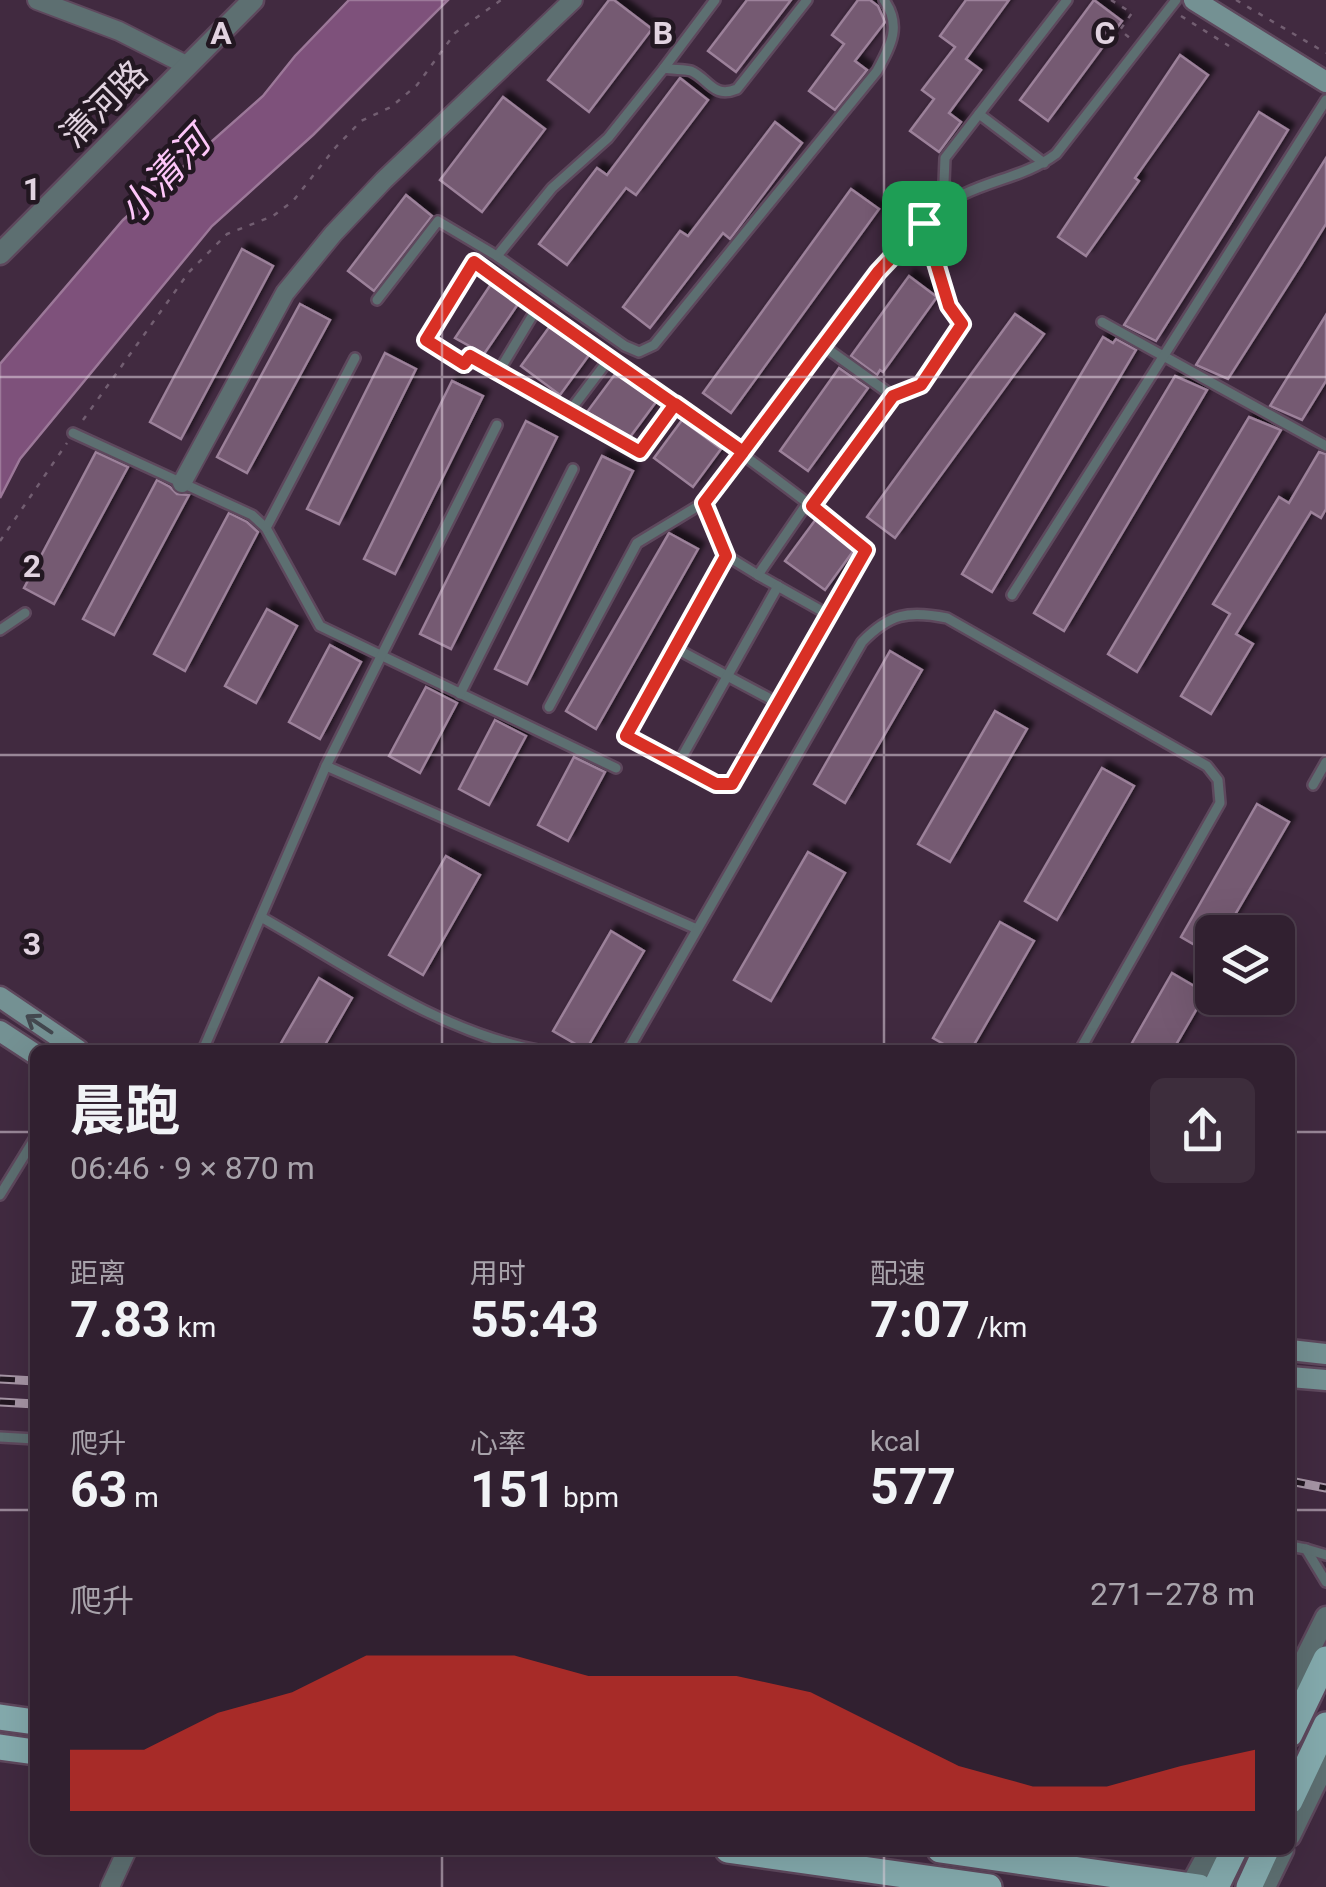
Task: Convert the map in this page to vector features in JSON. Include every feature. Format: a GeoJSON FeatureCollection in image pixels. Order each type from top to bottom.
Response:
{"type":"FeatureCollection","features":[{"type":"Feature","properties":{"kind":"main road"},"geometry":{"type":"LineString","coordinates":[[1194,0],[1326,82]]}},
{"type":"Feature","properties":{"kind":"main road"},"geometry":{"type":"LineString","coordinates":[[0,998],[70,1045]]}},
{"type":"Feature","properties":{"kind":"main road"},"geometry":{"type":"LineString","coordinates":[[0,1031],[30,1051]]}},
{"type":"Feature","properties":{"kind":"main road"},"geometry":{"type":"LineString","coordinates":[[1295,1351],[1326,1354]]}},
{"type":"Feature","properties":{"kind":"main road"},"geometry":{"type":"LineString","coordinates":[[1295,1377],[1326,1380]]}},
{"type":"Feature","properties":{"kind":"main road"},"geometry":{"type":"LineString","coordinates":[[1295,1724],[1326,1659]]}},
{"type":"Feature","properties":{"kind":"main road"},"geometry":{"type":"LineString","coordinates":[[0,1717],[30,1721]]}},
{"type":"Feature","properties":{"kind":"main road"},"geometry":{"type":"LineString","coordinates":[[1295,1790],[1326,1726]]}},
{"type":"Feature","properties":{"kind":"main road"},"geometry":{"type":"LineString","coordinates":[[0,1747],[30,1751]]}},
{"type":"Feature","properties":{"kind":"main road"},"geometry":{"type":"LineString","coordinates":[[763,1855],[989,1887]]}},
{"type":"Feature","properties":{"kind":"main road"},"geometry":{"type":"LineString","coordinates":[[975,1855],[1199,1887],[1229,1855]]}},
{"type":"Feature","properties":{"kind":"main road"},"geometry":{"type":"LineString","coordinates":[[1248,1887],[1264,1855]]}},
{"type":"Feature","properties":{"kind":"street"},"geometry":{"type":"LineString","coordinates":[[37,0],[119,32],[188,66]]}},
{"type":"Feature","properties":{"kind":"street","name":"清河路"},"geometry":{"type":"LineString","coordinates":[[0,254],[253,0]]}},
{"type":"Feature","properties":{"kind":"street"},"geometry":{"type":"LineString","coordinates":[[182,483],[285,293],[321,248],[384,180],[573,0]]}},
{"type":"Feature","properties":{"kind":"street"},"geometry":{"type":"LineString","coordinates":[[1295,1679],[1326,1617]]}},
{"type":"Feature","properties":{"kind":"street"},"geometry":{"type":"LineString","coordinates":[[1295,1826],[1326,1762]]}},
{"type":"Feature","properties":{"kind":"street"},"geometry":{"type":"LineString","coordinates":[[110,1887],[125,1855]]}},
{"type":"Feature","properties":{"kind":"street"},"geometry":{"type":"LineString","coordinates":[[1199,1887],[1209,1855]]}},
{"type":"Feature","properties":{"kind":"street"},"geometry":{"type":"LineString","coordinates":[[1265,1887],[1281,1855]]}},
{"type":"Feature","properties":{"kind":"lane"},"geometry":{"type":"LineString","coordinates":[[497,256],[552,188],[608,138],[715,0]]}},
{"type":"Feature","properties":{"kind":"lane"},"geometry":{"type":"LineString","coordinates":[[664,68],[690,71],[718,91],[728,93],[737,89],[807,0]]}},
{"type":"Feature","properties":{"kind":"lane"},"geometry":{"type":"LineString","coordinates":[[376,300],[438,221],[497,256],[625,346],[640,352],[654,344],[877,71],[893,31],[893,14],[884,0]]}},
{"type":"Feature","properties":{"kind":"lane"},"geometry":{"type":"LineString","coordinates":[[943,207],[945,158],[1067,0]]}},
{"type":"Feature","properties":{"kind":"lane"},"geometry":{"type":"LineString","coordinates":[[548,707],[637,543],[704,503],[878,272],[924,223],[968,192],[1034,170],[1056,154],[1176,0]]}},
{"type":"Feature","properties":{"kind":"lane"},"geometry":{"type":"LineString","coordinates":[[1012,595],[1326,100]]}},
{"type":"Feature","properties":{"kind":"lane"},"geometry":{"type":"LineString","coordinates":[[980,114],[1044,163]]}},
{"type":"Feature","properties":{"kind":"lane"},"geometry":{"type":"LineString","coordinates":[[758,575],[893,396],[921,385],[962,324],[949,306],[924,223]]}},
{"type":"Feature","properties":{"kind":"lane"},"geometry":{"type":"LineString","coordinates":[[675,404],[640,452],[470,356],[464,364],[426,340],[474,262],[743,452],[866,550],[732,784],[716,784],[626,736],[726,556]]}},
{"type":"Feature","properties":{"kind":"lane"},"geometry":{"type":"LineString","coordinates":[[498,372],[537,308]]}},
{"type":"Feature","properties":{"kind":"lane"},"geometry":{"type":"LineString","coordinates":[[1102,322],[1326,446]]}},
{"type":"Feature","properties":{"kind":"lane"},"geometry":{"type":"LineString","coordinates":[[822,345],[893,396]]}},
{"type":"Feature","properties":{"kind":"lane"},"geometry":{"type":"LineString","coordinates":[[266,528],[355,358]]}},
{"type":"Feature","properties":{"kind":"lane"},"geometry":{"type":"LineString","coordinates":[[569,412],[609,358]]}},
{"type":"Feature","properties":{"kind":"lane"},"geometry":{"type":"LineString","coordinates":[[206,1045],[326,766],[497,425]]}},
{"type":"Feature","properties":{"kind":"lane"},"geometry":{"type":"LineString","coordinates":[[74,433],[252,514],[266,528],[320,626],[616,768]]}},
{"type":"Feature","properties":{"kind":"lane"},"geometry":{"type":"LineString","coordinates":[[460,694],[572,469]]}},
{"type":"Feature","properties":{"kind":"lane"},"geometry":{"type":"LineString","coordinates":[[704,503],[726,556],[829,614]]}},
{"type":"Feature","properties":{"kind":"lane"},"geometry":{"type":"LineString","coordinates":[[678,764],[778,586]]}},
{"type":"Feature","properties":{"kind":"lane"},"geometry":{"type":"LineString","coordinates":[[0,630],[25,613]]}},
{"type":"Feature","properties":{"kind":"lane"},"geometry":{"type":"LineString","coordinates":[[631,1045],[862,642],[881,623],[924,613],[947,618],[1207,766],[1218,780],[1220,802],[1083,1045]]}},
{"type":"Feature","properties":{"kind":"lane"},"geometry":{"type":"LineString","coordinates":[[675,648],[778,703]]}},
{"type":"Feature","properties":{"kind":"lane"},"geometry":{"type":"LineString","coordinates":[[1313,785],[1326,762]]}},
{"type":"Feature","properties":{"kind":"lane"},"geometry":{"type":"LineString","coordinates":[[326,766],[697,929]]}},
{"type":"Feature","properties":{"kind":"lane"},"geometry":{"type":"LineString","coordinates":[[261,917],[423,1009],[517,1045]]}},
{"type":"Feature","properties":{"kind":"lane"},"geometry":{"type":"LineString","coordinates":[[0,1195],[30,1146]]}},
{"type":"Feature","properties":{"kind":"lane"},"geometry":{"type":"LineString","coordinates":[[0,1437],[30,1439]]}},
{"type":"Feature","properties":{"kind":"lane"},"geometry":{"type":"LineString","coordinates":[[1295,1547],[1326,1554]]}},
{"type":"Feature","properties":{"kind":"lane"},"geometry":{"type":"LineString","coordinates":[[1306,1549],[1326,1582]]}},
{"type":"Feature","properties":{"kind":"path"},"geometry":{"type":"LineString","coordinates":[[0,540],[202,259],[227,234],[273,216],[293,201],[361,122],[391,107],[417,85],[455,33],[501,0]]}},
{"type":"Feature","properties":{"kind":"path"},"geometry":{"type":"LineString","coordinates":[[1111,0],[1132,14],[1120,30],[1141,46]]}},
{"type":"Feature","properties":{"kind":"path"},"geometry":{"type":"LineString","coordinates":[[1236,0],[1326,54]]}},
{"type":"Feature","properties":{"kind":"shaded area"},"geometry":{"type":"Polygon","coordinates":[[[349,0],[448,0],[313,135],[212,226],[20,459],[0,498],[0,364],[123,220],[263,96],[349,0]]]}},
{"type":"Feature","properties":{"kind":"building"},"geometry":{"type":"Polygon","coordinates":[[[609,0],[652,29],[589,112],[548,80],[609,0]]]}},
{"type":"Feature","properties":{"kind":"building"},"geometry":{"type":"Polygon","coordinates":[[[747,0],[791,0],[736,72],[708,51],[747,0]]]}},
{"type":"Feature","properties":{"kind":"building"},"geometry":{"type":"Polygon","coordinates":[[[858,0],[870,0],[878,6],[885,22],[855,61],[867,70],[835,110],[809,91],[844,44],[832,35],[858,0]]]}},
{"type":"Feature","properties":{"kind":"building"},"geometry":{"type":"Polygon","coordinates":[[[966,0],[1009,0],[966,59],[981,70],[949,113],[961,122],[939,152],[910,131],[934,99],[922,90],[955,47],[940,36],[966,0]]]}},
{"type":"Feature","properties":{"kind":"building"},"geometry":{"type":"Polygon","coordinates":[[[1094,0],[1122,21],[1048,121],[1020,100],[1094,0]]]}},
{"type":"Feature","properties":{"kind":"building"},"geometry":{"type":"Polygon","coordinates":[[[1180,55],[1208,75],[1086,256],[1058,237],[1180,55]]]}},
{"type":"Feature","properties":{"kind":"building"},"geometry":{"type":"Polygon","coordinates":[[[680,78],[708,100],[636,195],[626,188],[567,265],[539,244],[597,168],[607,175],[680,78]]]}},
{"type":"Feature","properties":{"kind":"building"},"geometry":{"type":"Polygon","coordinates":[[[503,97],[545,129],[482,212],[440,180],[503,97]]]}},
{"type":"Feature","properties":{"kind":"building"},"geometry":{"type":"Polygon","coordinates":[[[1259,112],[1288,130],[1156,341],[1124,325],[1259,112]]]}},
{"type":"Feature","properties":{"kind":"building"},"geometry":{"type":"Polygon","coordinates":[[[775,122],[802,143],[730,239],[723,233],[650,328],[623,307],[680,231],[688,236],[775,122]]]}},
{"type":"Feature","properties":{"kind":"building"},"geometry":{"type":"Polygon","coordinates":[[[1326,158],[1326,224],[1302,263],[1228,379],[1196,365],[1326,158]]]}},
{"type":"Feature","properties":{"kind":"building"},"geometry":{"type":"Polygon","coordinates":[[[851,189],[879,209],[731,413],[703,393],[851,189]]]}},
{"type":"Feature","properties":{"kind":"building"},"geometry":{"type":"Polygon","coordinates":[[[406,195],[432,216],[374,291],[348,271],[406,195]]]}},
{"type":"Feature","properties":{"kind":"building"},"geometry":{"type":"Polygon","coordinates":[[[242,249],[273,266],[181,439],[150,422],[242,249]]]}},
{"type":"Feature","properties":{"kind":"building"},"geometry":{"type":"Polygon","coordinates":[[[909,276],[937,297],[877,375],[851,356],[909,276]]]}},
{"type":"Feature","properties":{"kind":"building"},"geometry":{"type":"Polygon","coordinates":[[[491,284],[518,304],[484,354],[455,338],[491,284]]]}},
{"type":"Feature","properties":{"kind":"building"},"geometry":{"type":"Polygon","coordinates":[[[300,304],[330,320],[247,473],[217,457],[300,304]]]}},
{"type":"Feature","properties":{"kind":"building"},"geometry":{"type":"Polygon","coordinates":[[[1015,314],[1044,334],[895,538],[867,517],[1015,314]]]}},
{"type":"Feature","properties":{"kind":"building"},"geometry":{"type":"Polygon","coordinates":[[[1326,315],[1326,381],[1302,420],[1270,406],[1326,315]]]}},
{"type":"Feature","properties":{"kind":"building"},"geometry":{"type":"Polygon","coordinates":[[[550,326],[589,355],[560,395],[521,366],[550,326]]]}},
{"type":"Feature","properties":{"kind":"building"},"geometry":{"type":"Polygon","coordinates":[[[1103,337],[1136,350],[992,592],[962,574],[1103,337]]]}},
{"type":"Feature","properties":{"kind":"building"},"geometry":{"type":"Polygon","coordinates":[[[385,353],[416,369],[339,524],[307,509],[385,353]]]}},
{"type":"Feature","properties":{"kind":"building"},"geometry":{"type":"Polygon","coordinates":[[[839,368],[868,388],[808,471],[780,451],[839,368]]]}},
{"type":"Feature","properties":{"kind":"building"},"geometry":{"type":"Polygon","coordinates":[[[616,373],[656,402],[630,437],[587,412],[616,373]]]}},
{"type":"Feature","properties":{"kind":"building"},"geometry":{"type":"Polygon","coordinates":[[[1175,376],[1207,390],[1064,631],[1034,613],[1175,376]]]}},
{"type":"Feature","properties":{"kind":"building"},"geometry":{"type":"Polygon","coordinates":[[[452,381],[483,396],[395,574],[364,559],[452,381]]]}},
{"type":"Feature","properties":{"kind":"building"},"geometry":{"type":"Polygon","coordinates":[[[1249,417],[1281,430],[1137,672],[1108,654],[1249,417]]]}},
{"type":"Feature","properties":{"kind":"building"},"geometry":{"type":"Polygon","coordinates":[[[682,420],[721,449],[693,487],[654,458],[682,420]]]}},
{"type":"Feature","properties":{"kind":"building"},"geometry":{"type":"Polygon","coordinates":[[[526,421],[557,437],[451,649],[420,634],[526,421]]]}},
{"type":"Feature","properties":{"kind":"building"},"geometry":{"type":"Polygon","coordinates":[[[96,452],[128,467],[54,604],[24,588],[96,452]]]}},
{"type":"Feature","properties":{"kind":"building"},"geometry":{"type":"Polygon","coordinates":[[[1319,452],[1326,454],[1326,509],[1321,518],[1311,512],[1236,634],[1253,644],[1211,714],[1181,696],[1230,614],[1213,604],[1279,497],[1289,503],[1319,452]]]}},
{"type":"Feature","properties":{"kind":"building"},"geometry":{"type":"Polygon","coordinates":[[[602,456],[633,471],[527,684],[495,669],[602,456]]]}},
{"type":"Feature","properties":{"kind":"building"},"geometry":{"type":"Polygon","coordinates":[[[157,480],[177,494],[189,495],[114,635],[83,619],[157,480]]]}},
{"type":"Feature","properties":{"kind":"building"},"geometry":{"type":"Polygon","coordinates":[[[229,513],[258,532],[185,671],[154,654],[229,513]]]}},
{"type":"Feature","properties":{"kind":"building"},"geometry":{"type":"Polygon","coordinates":[[[816,519],[854,550],[825,590],[785,561],[816,519]]]}},
{"type":"Feature","properties":{"kind":"building"},"geometry":{"type":"Polygon","coordinates":[[[669,533],[698,549],[596,729],[566,711],[669,533]]]}},
{"type":"Feature","properties":{"kind":"building"},"geometry":{"type":"Polygon","coordinates":[[[267,609],[297,626],[256,703],[225,686],[267,609]]]}},
{"type":"Feature","properties":{"kind":"building"},"geometry":{"type":"Polygon","coordinates":[[[330,645],[361,662],[320,739],[289,722],[330,645]]]}},
{"type":"Feature","properties":{"kind":"building"},"geometry":{"type":"Polygon","coordinates":[[[890,651],[922,670],[845,803],[814,784],[890,651]]]}},
{"type":"Feature","properties":{"kind":"building"},"geometry":{"type":"Polygon","coordinates":[[[426,687],[457,703],[420,773],[389,756],[426,687]]]}},
{"type":"Feature","properties":{"kind":"building"},"geometry":{"type":"Polygon","coordinates":[[[995,711],[1027,729],[950,862],[918,844],[995,711]]]}},
{"type":"Feature","properties":{"kind":"building"},"geometry":{"type":"Polygon","coordinates":[[[495,720],[526,736],[489,805],[459,789],[495,720]]]}},
{"type":"Feature","properties":{"kind":"building"},"geometry":{"type":"Polygon","coordinates":[[[574,757],[605,772],[568,841],[538,825],[574,757]]]}},
{"type":"Feature","properties":{"kind":"building"},"geometry":{"type":"Polygon","coordinates":[[[1102,768],[1134,786],[1057,920],[1025,901],[1102,768]]]}},
{"type":"Feature","properties":{"kind":"building"},"geometry":{"type":"Polygon","coordinates":[[[1257,804],[1289,822],[1235,915],[1195,915],[1195,945],[1181,937],[1257,804]]]}},
{"type":"Feature","properties":{"kind":"building"},"geometry":{"type":"Polygon","coordinates":[[[808,852],[845,873],[771,1001],[734,980],[808,852]]]}},
{"type":"Feature","properties":{"kind":"building"},"geometry":{"type":"Polygon","coordinates":[[[446,856],[480,875],[423,975],[389,955],[446,856]]]}},
{"type":"Feature","properties":{"kind":"building"},"geometry":{"type":"Polygon","coordinates":[[[1000,922],[1034,941],[974,1045],[945,1045],[933,1038],[1000,922]]]}},
{"type":"Feature","properties":{"kind":"building"},"geometry":{"type":"Polygon","coordinates":[[[611,931],[644,951],[589,1045],[577,1045],[553,1031],[611,931]]]}},
{"type":"Feature","properties":{"kind":"building"},"geometry":{"type":"Polygon","coordinates":[[[1172,973],[1195,987],[1195,1012],[1176,1045],[1131,1045],[1172,973]]]}},
{"type":"Feature","properties":{"kind":"building"},"geometry":{"type":"Polygon","coordinates":[[[319,978],[352,998],[325,1045],[280,1045],[319,978]]]}},
{"type":"Feature","properties":{"kind":"railway"},"geometry":{"type":"LineString","coordinates":[[0,1379],[30,1381]]}},
{"type":"Feature","properties":{"kind":"railway"},"geometry":{"type":"LineString","coordinates":[[0,1402],[30,1404]]}},
{"type":"Feature","properties":{"kind":"railway"},"geometry":{"type":"LineString","coordinates":[[1295,1482],[1326,1488]]}},
{"type":"Feature","properties":{"kind":"route"},"geometry":{"type":"LineString","coordinates":[[924,223],[878,272],[743,452],[675,404],[640,452],[470,356],[464,364],[426,340],[474,262],[743,452],[704,503],[726,556],[626,736],[716,784],[732,784],[866,550],[812,506],[893,396],[921,385],[962,324],[949,306],[924,223]]}},
{"type":"Feature","properties":{"kind":"water label","name":"小清河"},"geometry":{"type":"Point","coordinates":[164,176]}}]}
